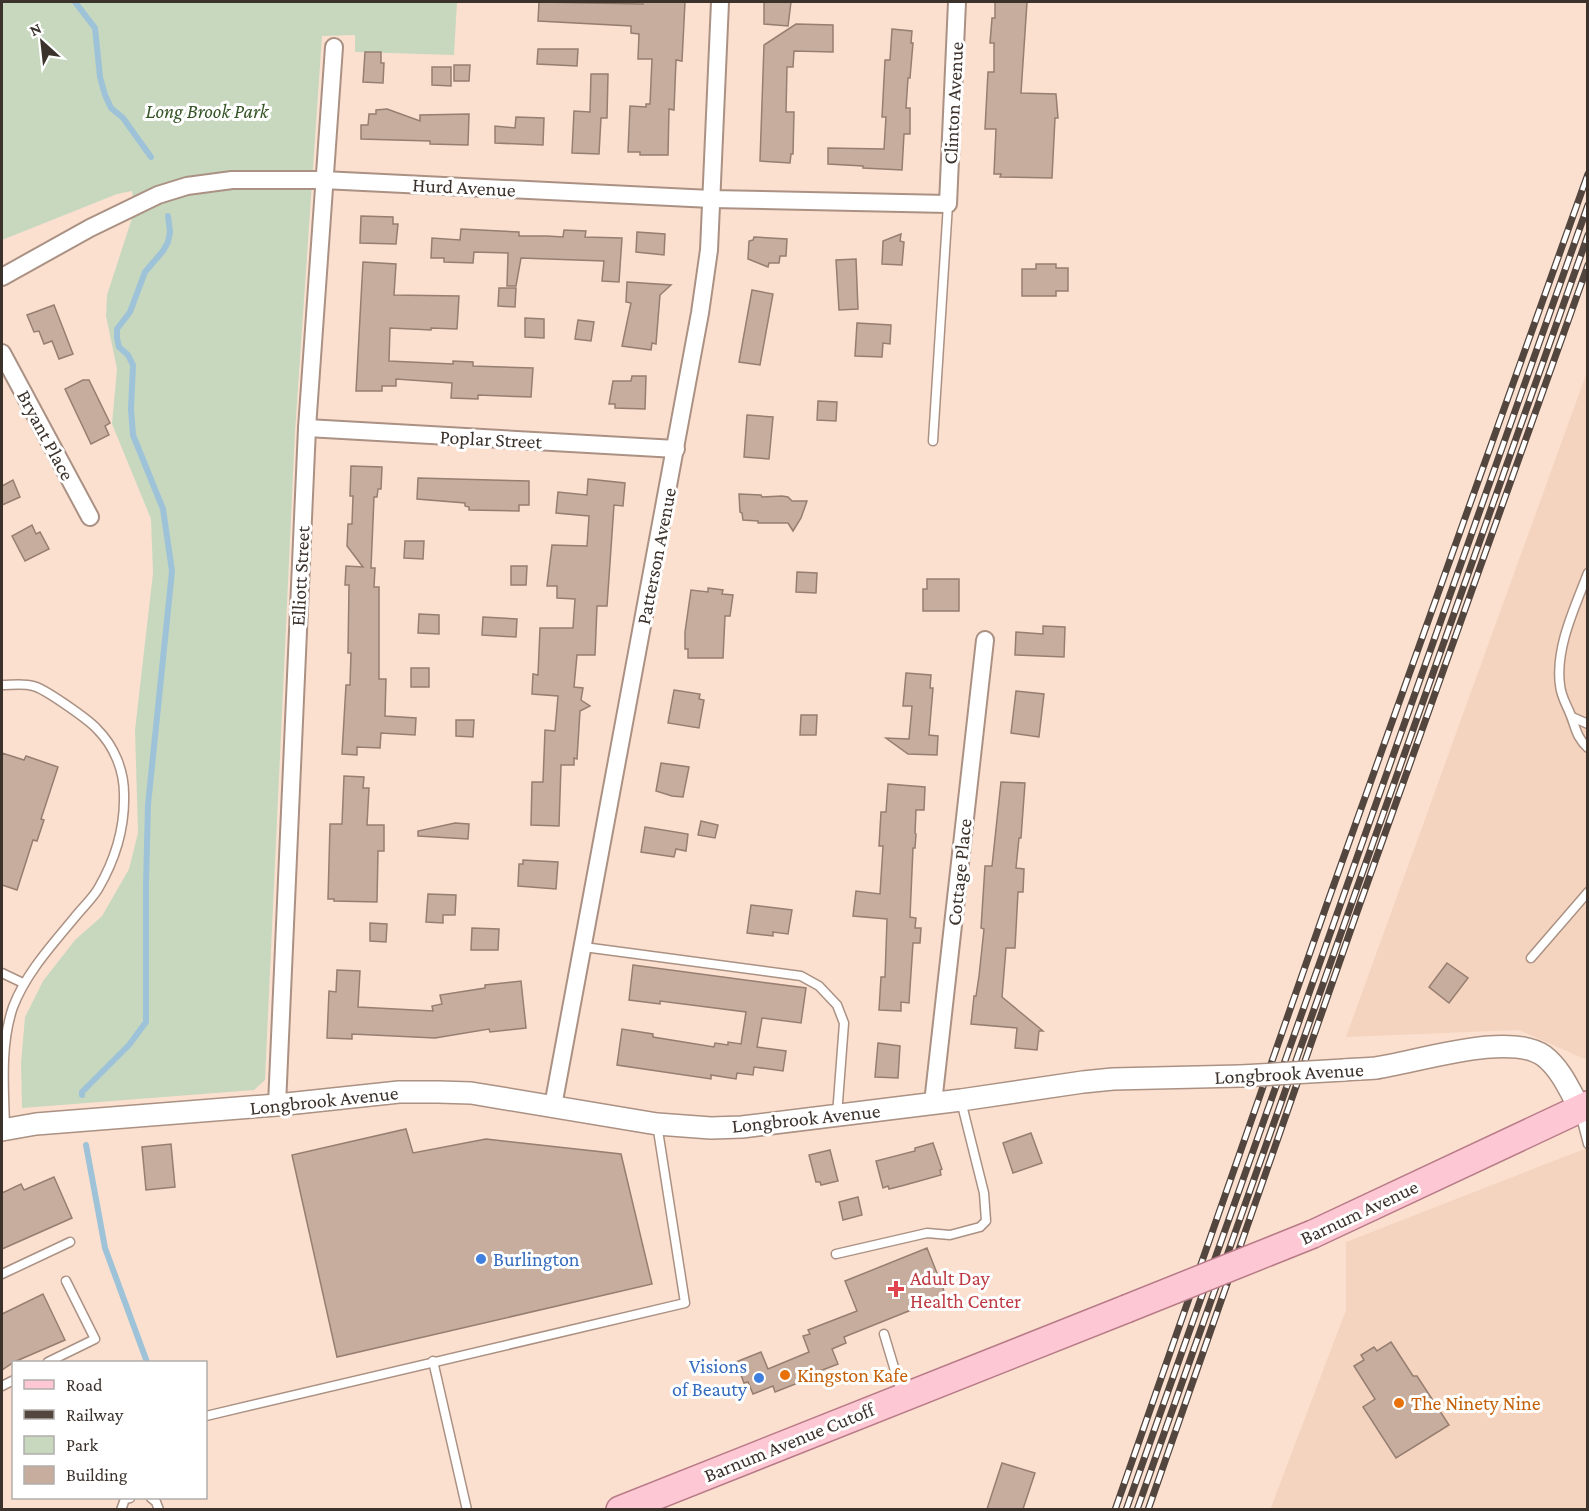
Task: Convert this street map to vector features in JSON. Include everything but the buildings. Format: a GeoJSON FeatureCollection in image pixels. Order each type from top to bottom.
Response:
{"type":"FeatureCollection","features":[{"type":"Feature","properties":{"kind":"main road","name":"Barnum Avenue"},"geometry":{"type":"LineString","coordinates":[[1126,1309],[1312,1234],[1585,1110]]}},
{"type":"Feature","properties":{"kind":"main road","name":"Barnum Avenue Cutoff"},"geometry":{"type":"LineString","coordinates":[[626,1508],[1126,1309]]}},
{"type":"Feature","properties":{"kind":"street","name":"Patterson Avenue"},"geometry":{"type":"LineString","coordinates":[[553,1106],[676,449],[701,303],[709,250],[720,2]]}},
{"type":"Feature","properties":{"kind":"street","name":"Clinton Avenue"},"geometry":{"type":"LineString","coordinates":[[948,204],[957,2]]}},
{"type":"Feature","properties":{"kind":"street","name":"Elliott Street"},"geometry":{"type":"LineString","coordinates":[[277,1105],[307,428],[334,46]]}},
{"type":"Feature","properties":{"kind":"street","name":"Hurd Avenue"},"geometry":{"type":"LineString","coordinates":[[2,277],[100,224],[172,190],[232,180],[323,180],[711,199],[948,204]]}},
{"type":"Feature","properties":{"kind":"street","name":"Bryant Place"},"geometry":{"type":"LineString","coordinates":[[2,353],[90,517]]}},
{"type":"Feature","properties":{"kind":"street","name":"Poplar Street"},"geometry":{"type":"LineString","coordinates":[[307,428],[676,449]]}},
{"type":"Feature","properties":{"kind":"street","name":"Cottage Place"},"geometry":{"type":"LineString","coordinates":[[933,1103],[985,640]]}},
{"type":"Feature","properties":{"kind":"street","name":"Longbrook Avenue"},"geometry":{"type":"LineString","coordinates":[[3,1129],[36,1124],[277,1105],[399,1092],[471,1093],[657,1124],[711,1128],[742,1127],[1113,1079],[1241,1076],[1375,1068],[1500,1046],[1534,1051],[1551,1062],[1585,1110]]}},
{"type":"Feature","properties":{"kind":"lane"},"geometry":{"type":"LineString","coordinates":[[933,441],[948,204]]}},
{"type":"Feature","properties":{"kind":"lane"},"geometry":{"type":"LineString","coordinates":[[1587,573],[1567,633],[1559,670],[1562,696],[1572,717],[1577,736],[1587,748]]}},
{"type":"Feature","properties":{"kind":"lane"},"geometry":{"type":"LineString","coordinates":[[2,685],[34,686],[90,721],[104,735],[124,779],[125,810],[121,837],[97,891],[23,983],[12,1009],[5,1034],[2,1062],[3,1129]]}},
{"type":"Feature","properties":{"kind":"lane"},"geometry":{"type":"LineString","coordinates":[[1572,717],[1587,724]]}},
{"type":"Feature","properties":{"kind":"lane"},"geometry":{"type":"LineString","coordinates":[[1531,958],[1587,892]]}},
{"type":"Feature","properties":{"kind":"lane"},"geometry":{"type":"LineString","coordinates":[[584,947],[801,976],[819,986],[837,1005],[844,1023],[837,1116]]}},
{"type":"Feature","properties":{"kind":"lane"},"geometry":{"type":"LineString","coordinates":[[2,973],[23,983]]}},
{"type":"Feature","properties":{"kind":"lane"},"geometry":{"type":"LineString","coordinates":[[836,1254],[927,1233],[951,1235],[980,1227],[986,1221],[984,1193],[961,1100]]}},
{"type":"Feature","properties":{"kind":"lane"},"geometry":{"type":"LineString","coordinates":[[1585,1110],[1581,1124],[1587,1144]]}},
{"type":"Feature","properties":{"kind":"lane"},"geometry":{"type":"LineString","coordinates":[[207,1416],[685,1303],[657,1124]]}},
{"type":"Feature","properties":{"kind":"lane"},"geometry":{"type":"LineString","coordinates":[[2,1274],[70,1242]]}},
{"type":"Feature","properties":{"kind":"lane"},"geometry":{"type":"LineString","coordinates":[[50,1361],[94,1340],[66,1281]]}},
{"type":"Feature","properties":{"kind":"lane"},"geometry":{"type":"LineString","coordinates":[[884,1334],[903,1398]]}},
{"type":"Feature","properties":{"kind":"lane"},"geometry":{"type":"LineString","coordinates":[[433,1361],[467,1509]]}},
{"type":"Feature","properties":{"kind":"shaded area"},"geometry":{"type":"Polygon","coordinates":[[[1587,372],[1587,1060],[1519,1030],[1346,1037],[1587,372]]]}},
{"type":"Feature","properties":{"kind":"shaded area"},"geometry":{"type":"Polygon","coordinates":[[[1587,1148],[1587,1509],[1270,1510],[1346,1310],[1346,1242],[1587,1148]]]}},
{"type":"Feature","properties":{"kind":"green space","name":"Long Brook Park"},"geometry":{"type":"Polygon","coordinates":[[[2,2],[457,2],[454,55],[355,52],[355,35],[322,36],[295,432],[265,1080],[254,1090],[22,1108],[21,1063],[25,1017],[43,981],[75,940],[102,916],[129,869],[138,833],[135,730],[153,573],[151,519],[112,424],[117,369],[106,316],[107,295],[135,209],[132,191],[117,194],[2,240],[2,2]]]}},
{"type":"Feature","properties":{"kind":"waterway"},"geometry":{"type":"LineString","coordinates":[[75,2],[95,28],[100,77],[111,108],[123,118],[151,157]]}},
{"type":"Feature","properties":{"kind":"waterway"},"geometry":{"type":"LineString","coordinates":[[82,1095],[82,1092],[129,1045],[146,1022],[148,805],[172,571],[163,509],[133,435],[131,409],[133,365],[128,355],[119,347],[117,329],[130,312],[145,272],[168,242],[170,232],[168,216]]}},
{"type":"Feature","properties":{"kind":"waterway"},"geometry":{"type":"LineString","coordinates":[[86,1145],[105,1248],[147,1361]]}},
{"type":"Feature","properties":{"kind":"railway"},"geometry":{"type":"LineString","coordinates":[[1115,1510],[1328,901],[1588,174]]}},
{"type":"Feature","properties":{"kind":"railway"},"geometry":{"type":"LineString","coordinates":[[1126,1510],[1588,205]]}},
{"type":"Feature","properties":{"kind":"railway"},"geometry":{"type":"LineString","coordinates":[[1137,1510],[1588,235]]}},
{"type":"Feature","properties":{"kind":"railway"},"geometry":{"type":"LineString","coordinates":[[1148,1510],[1357,912],[1588,265]]}},
{"type":"Feature","properties":{"kind":"place","name":"Burlington"},"geometry":{"type":"Point","coordinates":[481,1259]}},
{"type":"Feature","properties":{"kind":"place","name":"Adult Day Health Center"},"geometry":{"type":"Point","coordinates":[896,1289]}},
{"type":"Feature","properties":{"kind":"place","name":"Kingston Kafe"},"geometry":{"type":"Point","coordinates":[785,1375]}},
{"type":"Feature","properties":{"kind":"place","name":"Visions of Beauty"},"geometry":{"type":"Point","coordinates":[759,1378]}},
{"type":"Feature","properties":{"kind":"place","name":"The Ninety Nine"},"geometry":{"type":"Point","coordinates":[1399,1403]}}]}
